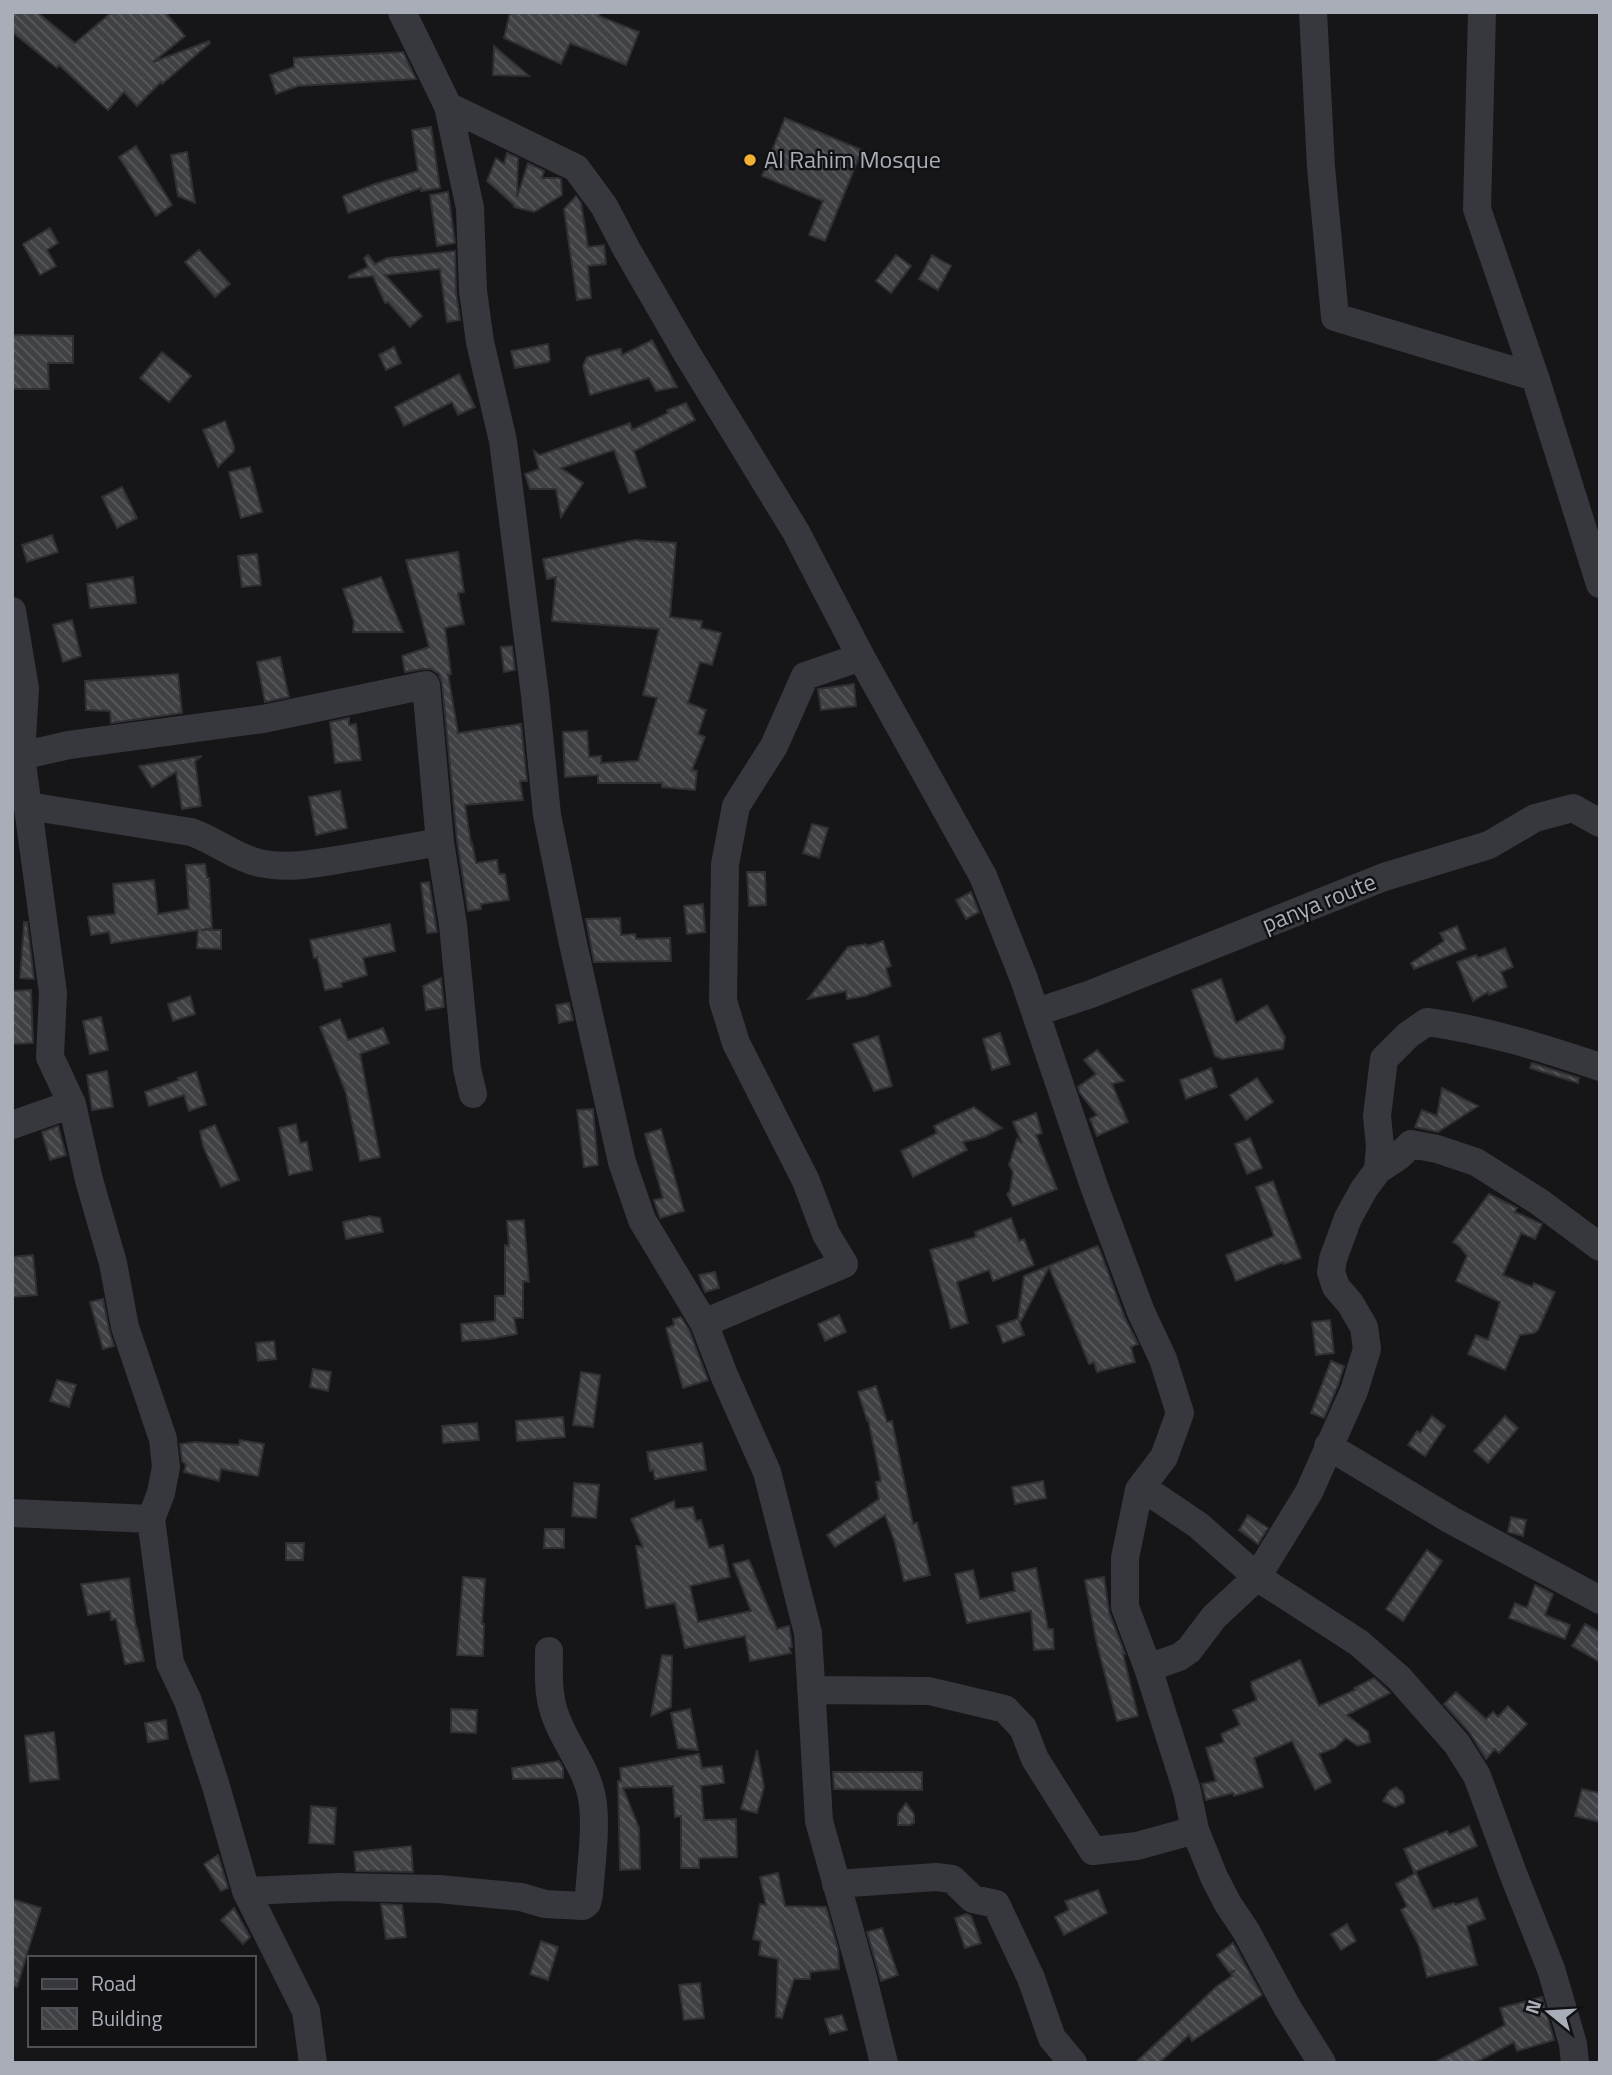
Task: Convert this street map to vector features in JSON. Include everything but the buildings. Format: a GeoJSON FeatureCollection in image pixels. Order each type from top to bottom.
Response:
{"type":"FeatureCollection","features":[{"type":"Feature","properties":{"kind":"street"},"geometry":{"type":"LineString","coordinates":[[402,12],[448,106],[470,208],[473,291],[480,341],[503,441],[535,695],[547,816],[622,1162],[642,1220],[705,1323],[724,1375],[767,1472],[808,1633],[819,1821],[884,2063]]}},
{"type":"Feature","properties":{"kind":"street"},"geometry":{"type":"LineString","coordinates":[[1313,12],[1321,167],[1335,317],[1535,377]]}},
{"type":"Feature","properties":{"kind":"street"},"geometry":{"type":"LineString","coordinates":[[1482,12],[1477,209],[1535,377],[1600,584]]}},
{"type":"Feature","properties":{"kind":"street"},"geometry":{"type":"LineString","coordinates":[[448,106],[576,168],[604,206],[686,352],[796,532],[861,657],[983,876],[1037,1013],[1094,1186],[1163,1359],[1180,1413],[1164,1457],[1139,1490],[1125,1558],[1125,1607],[1148,1668],[1187,1791],[1195,1830],[1214,1877],[1287,2007],[1322,2063]]}},
{"type":"Feature","properties":{"kind":"street"},"geometry":{"type":"LineString","coordinates":[[12,611],[25,688],[17,757],[28,806],[53,993],[50,1058],[72,1104],[89,1180],[113,1263],[125,1327],[163,1439],[166,1467],[161,1493],[151,1520],[170,1662],[188,1701],[246,1891],[306,2011],[313,2063]]}},
{"type":"Feature","properties":{"kind":"street"},"geometry":{"type":"LineString","coordinates":[[705,1323],[844,1264],[826,1234],[806,1181],[736,1043],[723,1001],[723,917],[725,864],[736,806],[774,746],[805,676],[861,657]]}},
{"type":"Feature","properties":{"kind":"street"},"geometry":{"type":"LineString","coordinates":[[17,757],[69,745],[263,719],[426,685],[440,842],[453,925],[467,1069],[473,1094]]}},
{"type":"Feature","properties":{"kind":"street","name":"panya route"},"geometry":{"type":"LineString","coordinates":[[1037,1013],[1384,877],[1489,845],[1535,817],[1600,799]]}},
{"type":"Feature","properties":{"kind":"street"},"geometry":{"type":"LineString","coordinates":[[28,806],[191,832],[204,836],[240,857],[259,863],[309,865],[440,842]]}},
{"type":"Feature","properties":{"kind":"street"},"geometry":{"type":"LineString","coordinates":[[1573,808],[1600,823]]}},
{"type":"Feature","properties":{"kind":"street"},"geometry":{"type":"LineString","coordinates":[[1378,1170],[1380,1146],[1377,1116],[1384,1059],[1408,1035],[1427,1022],[1465,1027],[1534,1045],[1600,1067]]}},
{"type":"Feature","properties":{"kind":"street"},"geometry":{"type":"LineString","coordinates":[[12,1125],[72,1104]]}},
{"type":"Feature","properties":{"kind":"street"},"geometry":{"type":"LineString","coordinates":[[1148,1668],[1179,1657],[1189,1650],[1214,1617],[1257,1577],[1309,1492],[1354,1391],[1367,1349],[1364,1327],[1350,1303],[1336,1287],[1331,1272],[1348,1218],[1378,1170],[1399,1156],[1410,1144],[1437,1149],[1476,1162],[1538,1200],[1600,1247]]}},
{"type":"Feature","properties":{"kind":"street"},"geometry":{"type":"LineString","coordinates":[[1328,1446],[1451,1520],[1600,1600]]}},
{"type":"Feature","properties":{"kind":"street"},"geometry":{"type":"LineString","coordinates":[[1139,1490],[1158,1498],[1198,1525],[1257,1577],[1359,1643],[1399,1678],[1457,1744],[1477,1776],[1551,1969],[1573,2044],[1575,2063]]}},
{"type":"Feature","properties":{"kind":"street"},"geometry":{"type":"LineString","coordinates":[[12,1513],[151,1520]]}},
{"type":"Feature","properties":{"kind":"street"},"geometry":{"type":"LineString","coordinates":[[246,1891],[339,1887],[439,1889],[521,1897],[545,1904],[583,1906],[587,1903],[593,1837],[592,1799],[580,1766],[556,1720],[548,1691],[549,1651]]}},
{"type":"Feature","properties":{"kind":"street"},"geometry":{"type":"LineString","coordinates":[[812,1690],[929,1691],[1005,1709],[1023,1728],[1035,1759],[1093,1851],[1136,1846],[1195,1830]]}},
{"type":"Feature","properties":{"kind":"street"},"geometry":{"type":"LineString","coordinates":[[836,1884],[936,1877],[952,1880],[973,1899],[996,1904],[1031,1978],[1052,2038],[1073,2063]]}},
{"type":"Feature","properties":{"kind":"place","name":"Al Rahim Mosque"},"geometry":{"type":"Point","coordinates":[750,160]}}]}
